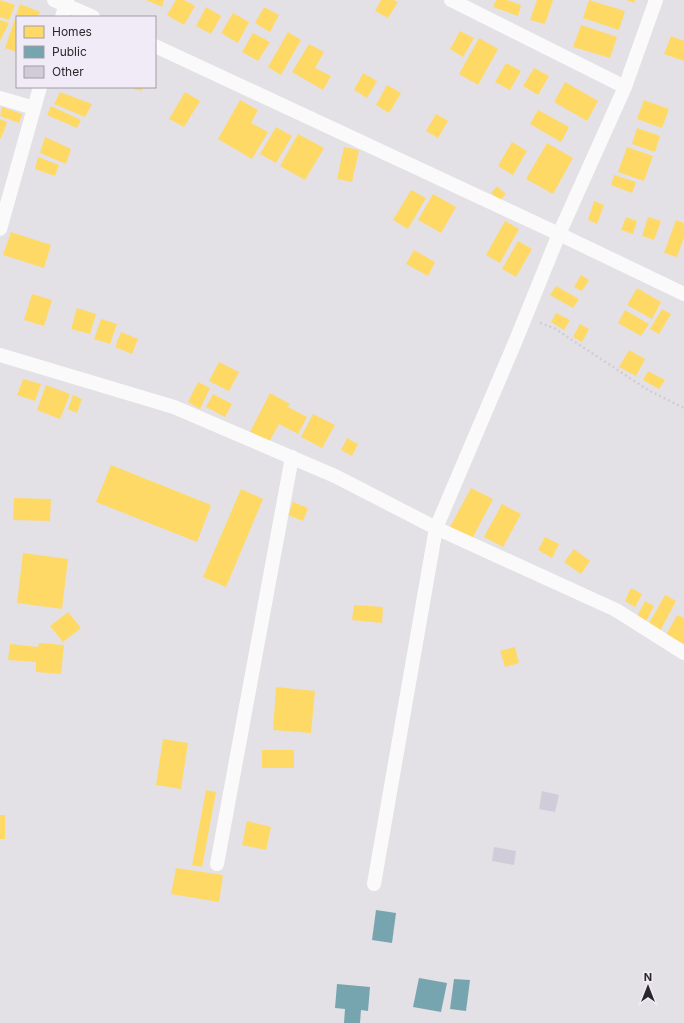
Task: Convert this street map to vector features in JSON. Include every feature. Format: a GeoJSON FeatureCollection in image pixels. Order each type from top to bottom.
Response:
{"type":"FeatureCollection","features":[{"type":"Feature","properties":{"kind":"street"},"geometry":{"type":"LineString","coordinates":[[451,0],[625,87]]}},
{"type":"Feature","properties":{"kind":"street"},"geometry":{"type":"LineString","coordinates":[[374,884],[436,528],[559,234],[625,87],[656,0]]}},
{"type":"Feature","properties":{"kind":"street"},"geometry":{"type":"LineString","coordinates":[[62,5],[90,16]]}},
{"type":"Feature","properties":{"kind":"street"},"geometry":{"type":"LineString","coordinates":[[156,46],[559,234],[684,294]]}},
{"type":"Feature","properties":{"kind":"street"},"geometry":{"type":"LineString","coordinates":[[0,229],[40,88]]}},
{"type":"Feature","properties":{"kind":"street"},"geometry":{"type":"LineString","coordinates":[[0,98],[34,108]]}},
{"type":"Feature","properties":{"kind":"street"},"geometry":{"type":"LineString","coordinates":[[0,355],[174,407],[292,457],[335,476],[436,528],[616,610],[684,653]]}},
{"type":"Feature","properties":{"kind":"street"},"geometry":{"type":"LineString","coordinates":[[217,864],[292,457]]}},
{"type":"Feature","properties":{"kind":"path"},"geometry":{"type":"LineString","coordinates":[[525,317],[554,328],[648,390],[684,408]]}},
{"type":"Feature","properties":{"kind":"building: Homes"},"geometry":{"type":"Polygon","coordinates":[[[0,0],[15,5],[9,20],[0,17],[0,0]]]}},
{"type":"Feature","properties":{"kind":"building: Homes"},"geometry":{"type":"Polygon","coordinates":[[[146,0],[164,0],[162,7],[146,0]]]}},
{"type":"Feature","properties":{"kind":"building: Homes"},"geometry":{"type":"Polygon","coordinates":[[[176,0],[184,0],[195,6],[184,25],[167,15],[176,0]]]}},
{"type":"Feature","properties":{"kind":"building: Homes"},"geometry":{"type":"Polygon","coordinates":[[[381,0],[394,0],[398,2],[388,18],[375,11],[381,0]]]}},
{"type":"Feature","properties":{"kind":"building: Homes"},"geometry":{"type":"Polygon","coordinates":[[[496,0],[507,0],[521,5],[518,16],[493,7],[496,0]]]}},
{"type":"Feature","properties":{"kind":"building: Homes"},"geometry":{"type":"Polygon","coordinates":[[[537,0],[553,0],[545,24],[530,20],[537,0]]]}},
{"type":"Feature","properties":{"kind":"building: Homes"},"geometry":{"type":"Polygon","coordinates":[[[589,0],[625,11],[619,30],[583,18],[589,0]]]}},
{"type":"Feature","properties":{"kind":"building: Homes"},"geometry":{"type":"Polygon","coordinates":[[[626,0],[635,0],[634,3],[626,0]]]}},
{"type":"Feature","properties":{"kind":"building: Homes"},"geometry":{"type":"Polygon","coordinates":[[[20,4],[40,12],[38,16],[16,16],[16,52],[5,48],[20,4]]]}},
{"type":"Feature","properties":{"kind":"building: Homes"},"geometry":{"type":"Polygon","coordinates":[[[206,7],[221,16],[211,34],[196,26],[206,7]]]}},
{"type":"Feature","properties":{"kind":"building: Homes"},"geometry":{"type":"Polygon","coordinates":[[[264,7],[279,15],[270,32],[255,23],[264,7]]]}},
{"type":"Feature","properties":{"kind":"building: Homes"},"geometry":{"type":"Polygon","coordinates":[[[233,13],[249,22],[238,43],[221,33],[233,13]]]}},
{"type":"Feature","properties":{"kind":"building: Homes"},"geometry":{"type":"Polygon","coordinates":[[[0,20],[9,23],[0,41],[0,20]]]}},
{"type":"Feature","properties":{"kind":"building: Homes"},"geometry":{"type":"Polygon","coordinates":[[[581,25],[617,37],[610,58],[573,47],[581,25]]]}},
{"type":"Feature","properties":{"kind":"building: Homes"},"geometry":{"type":"Polygon","coordinates":[[[460,31],[474,38],[463,57],[450,49],[460,31]]]}},
{"type":"Feature","properties":{"kind":"building: Homes"},"geometry":{"type":"Polygon","coordinates":[[[288,32],[301,40],[281,75],[268,67],[288,32]]]}},
{"type":"Feature","properties":{"kind":"building: Homes"},"geometry":{"type":"Polygon","coordinates":[[[253,33],[270,42],[258,61],[242,52],[253,33]]]}},
{"type":"Feature","properties":{"kind":"building: Homes"},"geometry":{"type":"Polygon","coordinates":[[[671,36],[684,41],[684,61],[664,54],[671,36]]]}},
{"type":"Feature","properties":{"kind":"building: Homes"},"geometry":{"type":"Polygon","coordinates":[[[479,38],[498,49],[478,85],[459,74],[479,38]]]}},
{"type":"Feature","properties":{"kind":"building: Homes"},"geometry":{"type":"Polygon","coordinates":[[[309,44],[324,52],[315,68],[331,76],[323,90],[292,72],[309,44]]]}},
{"type":"Feature","properties":{"kind":"building: Homes"},"geometry":{"type":"Polygon","coordinates":[[[506,63],[521,71],[510,90],[495,82],[506,63]]]}},
{"type":"Feature","properties":{"kind":"building: Homes"},"geometry":{"type":"Polygon","coordinates":[[[534,68],[549,76],[538,95],[523,86],[534,68]]]}},
{"type":"Feature","properties":{"kind":"building: Homes"},"geometry":{"type":"Polygon","coordinates":[[[363,73],[377,81],[367,98],[354,90],[363,73]]]}},
{"type":"Feature","properties":{"kind":"building: Homes"},"geometry":{"type":"Polygon","coordinates":[[[565,82],[598,101],[587,121],[554,102],[565,82]]]}},
{"type":"Feature","properties":{"kind":"building: Homes"},"geometry":{"type":"Polygon","coordinates":[[[387,85],[401,93],[389,113],[376,105],[387,85]]]}},
{"type":"Feature","properties":{"kind":"building: Homes"},"geometry":{"type":"Polygon","coordinates":[[[134,88],[143,88],[142,91],[134,88]]]}},
{"type":"Feature","properties":{"kind":"building: Homes"},"geometry":{"type":"Polygon","coordinates":[[[60,92],[92,104],[85,117],[54,104],[60,92]]]}},
{"type":"Feature","properties":{"kind":"building: Homes"},"geometry":{"type":"Polygon","coordinates":[[[185,92],[200,101],[184,127],[169,119],[185,92]]]}},
{"type":"Feature","properties":{"kind":"building: Homes"},"geometry":{"type":"Polygon","coordinates":[[[240,100],[258,110],[251,123],[268,132],[252,159],[218,139],[240,100]]]}},
{"type":"Feature","properties":{"kind":"building: Homes"},"geometry":{"type":"Polygon","coordinates":[[[644,100],[669,109],[662,128],[637,119],[644,100]]]}},
{"type":"Feature","properties":{"kind":"building: Homes"},"geometry":{"type":"Polygon","coordinates":[[[51,106],[81,120],[77,128],[47,115],[51,106]]]}},
{"type":"Feature","properties":{"kind":"building: Homes"},"geometry":{"type":"Polygon","coordinates":[[[2,107],[22,114],[19,123],[0,116],[2,107]]]}},
{"type":"Feature","properties":{"kind":"building: Homes"},"geometry":{"type":"Polygon","coordinates":[[[538,110],[569,127],[561,142],[530,124],[538,110]]]}},
{"type":"Feature","properties":{"kind":"building: Homes"},"geometry":{"type":"Polygon","coordinates":[[[436,114],[448,121],[438,138],[426,131],[436,114]]]}},
{"type":"Feature","properties":{"kind":"building: Homes"},"geometry":{"type":"Polygon","coordinates":[[[0,119],[7,122],[3,134],[0,133],[0,119]]]}},
{"type":"Feature","properties":{"kind":"building: Homes"},"geometry":{"type":"Polygon","coordinates":[[[276,127],[292,136],[276,163],[260,154],[276,127]]]}},
{"type":"Feature","properties":{"kind":"building: Homes"},"geometry":{"type":"Polygon","coordinates":[[[637,128],[660,136],[655,152],[632,144],[637,128]]]}},
{"type":"Feature","properties":{"kind":"building: Homes"},"geometry":{"type":"Polygon","coordinates":[[[298,134],[324,148],[305,180],[280,166],[298,134]]]}},
{"type":"Feature","properties":{"kind":"building: Homes"},"geometry":{"type":"Polygon","coordinates":[[[45,137],[71,149],[66,164],[40,153],[45,137]]]}},
{"type":"Feature","properties":{"kind":"building: Homes"},"geometry":{"type":"Polygon","coordinates":[[[512,142],[527,151],[513,175],[498,166],[512,142]]]}},
{"type":"Feature","properties":{"kind":"building: Homes"},"geometry":{"type":"Polygon","coordinates":[[[547,143],[573,158],[553,194],[526,179],[547,143]]]}},
{"type":"Feature","properties":{"kind":"building: Homes"},"geometry":{"type":"Polygon","coordinates":[[[344,147],[359,150],[352,182],[337,179],[344,147]]]}},
{"type":"Feature","properties":{"kind":"building: Homes"},"geometry":{"type":"Polygon","coordinates":[[[627,147],[653,156],[644,181],[618,172],[627,147]]]}},
{"type":"Feature","properties":{"kind":"building: Homes"},"geometry":{"type":"Polygon","coordinates":[[[38,157],[59,165],[55,176],[35,169],[38,157]]]}},
{"type":"Feature","properties":{"kind":"building: Homes"},"geometry":{"type":"Polygon","coordinates":[[[614,175],[636,182],[632,193],[611,185],[614,175]]]}},
{"type":"Feature","properties":{"kind":"building: Homes"},"geometry":{"type":"Polygon","coordinates":[[[497,186],[506,194],[500,200],[491,193],[497,186]]]}},
{"type":"Feature","properties":{"kind":"building: Homes"},"geometry":{"type":"Polygon","coordinates":[[[411,190],[426,198],[408,229],[393,220],[411,190]]]}},
{"type":"Feature","properties":{"kind":"building: Homes"},"geometry":{"type":"Polygon","coordinates":[[[433,194],[456,207],[441,233],[418,220],[433,194]]]}},
{"type":"Feature","properties":{"kind":"building: Homes"},"geometry":{"type":"Polygon","coordinates":[[[594,201],[604,205],[597,224],[588,220],[594,201]]]}},
{"type":"Feature","properties":{"kind":"building: Homes"},"geometry":{"type":"Polygon","coordinates":[[[626,217],[637,221],[633,234],[621,230],[626,217]]]}},
{"type":"Feature","properties":{"kind":"building: Homes"},"geometry":{"type":"Polygon","coordinates":[[[648,217],[661,221],[654,240],[642,236],[648,217]]]}},
{"type":"Feature","properties":{"kind":"building: Homes"},"geometry":{"type":"Polygon","coordinates":[[[676,220],[684,223],[684,237],[677,257],[664,253],[676,220]]]}},
{"type":"Feature","properties":{"kind":"building: Homes"},"geometry":{"type":"Polygon","coordinates":[[[505,221],[519,229],[500,263],[486,255],[505,221]]]}},
{"type":"Feature","properties":{"kind":"building: Homes"},"geometry":{"type":"Polygon","coordinates":[[[11,232],[51,245],[44,268],[3,255],[11,232]]]}},
{"type":"Feature","properties":{"kind":"building: Homes"},"geometry":{"type":"Polygon","coordinates":[[[518,241],[532,249],[516,277],[502,269],[518,241]]]}},
{"type":"Feature","properties":{"kind":"building: Homes"},"geometry":{"type":"Polygon","coordinates":[[[414,250],[435,262],[428,276],[406,264],[414,250]]]}},
{"type":"Feature","properties":{"kind":"building: Homes"},"geometry":{"type":"Polygon","coordinates":[[[581,275],[589,280],[582,291],[574,287],[581,275]]]}},
{"type":"Feature","properties":{"kind":"building: Homes"},"geometry":{"type":"Polygon","coordinates":[[[556,286],[579,299],[573,308],[550,295],[556,286]]]}},
{"type":"Feature","properties":{"kind":"building: Homes"},"geometry":{"type":"Polygon","coordinates":[[[637,288],[661,302],[652,319],[627,305],[637,288]]]}},
{"type":"Feature","properties":{"kind":"building: Homes"},"geometry":{"type":"Polygon","coordinates":[[[32,294],[52,300],[44,326],[24,320],[32,294]]]}},
{"type":"Feature","properties":{"kind":"building: Homes"},"geometry":{"type":"Polygon","coordinates":[[[77,308],[96,314],[90,334],[71,329],[77,308]]]}},
{"type":"Feature","properties":{"kind":"building: Homes"},"geometry":{"type":"Polygon","coordinates":[[[662,309],[671,314],[659,334],[650,329],[662,309]]]}},
{"type":"Feature","properties":{"kind":"building: Homes"},"geometry":{"type":"Polygon","coordinates":[[[625,310],[649,324],[641,336],[618,323],[625,310]]]}},
{"type":"Feature","properties":{"kind":"building: Homes"},"geometry":{"type":"Polygon","coordinates":[[[556,313],[570,320],[564,330],[551,322],[556,313]]]}},
{"type":"Feature","properties":{"kind":"building: Homes"},"geometry":{"type":"Polygon","coordinates":[[[101,319],[117,324],[110,344],[94,339],[101,319]]]}},
{"type":"Feature","properties":{"kind":"building: Homes"},"geometry":{"type":"Polygon","coordinates":[[[580,324],[589,329],[582,342],[573,337],[580,324]]]}},
{"type":"Feature","properties":{"kind":"building: Homes"},"geometry":{"type":"Polygon","coordinates":[[[121,332],[138,339],[132,354],[115,347],[121,332]]]}},
{"type":"Feature","properties":{"kind":"building: Homes"},"geometry":{"type":"Polygon","coordinates":[[[629,350],[645,359],[636,376],[619,367],[629,350]]]}},
{"type":"Feature","properties":{"kind":"building: Homes"},"geometry":{"type":"Polygon","coordinates":[[[219,362],[239,372],[229,391],[209,381],[219,362]]]}},
{"type":"Feature","properties":{"kind":"building: Homes"},"geometry":{"type":"Polygon","coordinates":[[[648,371],[665,380],[659,389],[643,380],[648,371]]]}},
{"type":"Feature","properties":{"kind":"building: Homes"},"geometry":{"type":"Polygon","coordinates":[[[23,379],[41,384],[35,401],[17,395],[23,379]]]}},
{"type":"Feature","properties":{"kind":"building: Homes"},"geometry":{"type":"Polygon","coordinates":[[[198,382],[210,388],[200,409],[188,402],[198,382]]]}},
{"type":"Feature","properties":{"kind":"building: Homes"},"geometry":{"type":"Polygon","coordinates":[[[46,385],[70,394],[60,419],[37,410],[46,385]]]}},
{"type":"Feature","properties":{"kind":"building: Homes"},"geometry":{"type":"Polygon","coordinates":[[[270,393],[290,404],[288,407],[307,417],[298,434],[279,424],[269,442],[250,432],[270,393]]]}},
{"type":"Feature","properties":{"kind":"building: Homes"},"geometry":{"type":"Polygon","coordinates":[[[213,394],[232,404],[225,417],[206,407],[213,394]]]}},
{"type":"Feature","properties":{"kind":"building: Homes"},"geometry":{"type":"Polygon","coordinates":[[[73,395],[82,399],[77,413],[68,409],[73,395]]]}},
{"type":"Feature","properties":{"kind":"building: Homes"},"geometry":{"type":"Polygon","coordinates":[[[313,414],[335,425],[322,448],[301,437],[313,414]]]}},
{"type":"Feature","properties":{"kind":"building: Homes"},"geometry":{"type":"Polygon","coordinates":[[[347,438],[358,444],[352,456],[341,450],[347,438]]]}},
{"type":"Feature","properties":{"kind":"building: Homes"},"geometry":{"type":"Polygon","coordinates":[[[111,465],[211,505],[197,542],[96,502],[111,465]]]}},
{"type":"Feature","properties":{"kind":"building: Homes"},"geometry":{"type":"Polygon","coordinates":[[[471,488],[493,499],[472,539],[450,527],[471,488]]]}},
{"type":"Feature","properties":{"kind":"building: Homes"},"geometry":{"type":"Polygon","coordinates":[[[241,489],[263,499],[226,587],[203,577],[241,489]]]}},
{"type":"Feature","properties":{"kind":"building: Homes"},"geometry":{"type":"Polygon","coordinates":[[[14,498],[51,499],[50,521],[13,520],[14,498]]]}},
{"type":"Feature","properties":{"kind":"building: Homes"},"geometry":{"type":"Polygon","coordinates":[[[293,502],[308,508],[303,521],[288,515],[293,502]]]}},
{"type":"Feature","properties":{"kind":"building: Homes"},"geometry":{"type":"Polygon","coordinates":[[[502,504],[521,514],[503,547],[484,537],[502,504]]]}},
{"type":"Feature","properties":{"kind":"building: Homes"},"geometry":{"type":"Polygon","coordinates":[[[545,537],[559,544],[552,558],[538,550],[545,537]]]}},
{"type":"Feature","properties":{"kind":"building: Homes"},"geometry":{"type":"Polygon","coordinates":[[[574,549],[590,561],[581,574],[564,562],[574,549]]]}},
{"type":"Feature","properties":{"kind":"building: Homes"},"geometry":{"type":"Polygon","coordinates":[[[23,553],[68,559],[62,609],[17,603],[23,553]]]}},
{"type":"Feature","properties":{"kind":"building: Homes"},"geometry":{"type":"Polygon","coordinates":[[[631,588],[642,594],[635,607],[625,601],[631,588]]]}},
{"type":"Feature","properties":{"kind":"building: Homes"},"geometry":{"type":"Polygon","coordinates":[[[665,595],[676,601],[660,631],[648,625],[665,595]]]}},
{"type":"Feature","properties":{"kind":"building: Homes"},"geometry":{"type":"Polygon","coordinates":[[[645,601],[654,606],[644,625],[635,620],[645,601]]]}},
{"type":"Feature","properties":{"kind":"building: Homes"},"geometry":{"type":"Polygon","coordinates":[[[354,605],[383,607],[382,623],[352,620],[354,605]]]}},
{"type":"Feature","properties":{"kind":"building: Homes"},"geometry":{"type":"Polygon","coordinates":[[[68,612],[81,628],[63,642],[50,626],[68,612]]]}},
{"type":"Feature","properties":{"kind":"building: Homes"},"geometry":{"type":"Polygon","coordinates":[[[677,615],[684,618],[684,644],[666,635],[677,615]]]}},
{"type":"Feature","properties":{"kind":"building: Homes"},"geometry":{"type":"Polygon","coordinates":[[[39,643],[64,645],[61,674],[36,672],[36,662],[8,660],[10,644],[38,647],[37,652],[39,643]]]}},
{"type":"Feature","properties":{"kind":"building: Homes"},"geometry":{"type":"Polygon","coordinates":[[[515,647],[519,663],[505,667],[500,651],[515,647]]]}},
{"type":"Feature","properties":{"kind":"building: Homes"},"geometry":{"type":"Polygon","coordinates":[[[276,687],[315,691],[311,733],[273,730],[276,687]]]}},
{"type":"Feature","properties":{"kind":"building: Homes"},"geometry":{"type":"Polygon","coordinates":[[[163,739],[188,743],[181,789],[156,785],[163,739]]]}},
{"type":"Feature","properties":{"kind":"building: Homes"},"geometry":{"type":"Polygon","coordinates":[[[262,750],[294,750],[294,768],[262,768],[262,750]]]}},
{"type":"Feature","properties":{"kind":"building: Homes"},"geometry":{"type":"Polygon","coordinates":[[[206,790],[216,792],[202,867],[192,865],[206,790]]]}},
{"type":"Feature","properties":{"kind":"building: Homes"},"geometry":{"type":"Polygon","coordinates":[[[0,815],[5,815],[5,839],[0,839],[0,815]]]}},
{"type":"Feature","properties":{"kind":"building: Homes"},"geometry":{"type":"Polygon","coordinates":[[[247,821],[271,827],[266,850],[242,845],[247,821]]]}},
{"type":"Feature","properties":{"kind":"building: Homes"},"geometry":{"type":"Polygon","coordinates":[[[176,868],[223,875],[219,902],[171,894],[176,868]]]}},
{"type":"Feature","properties":{"kind":"building: Public"},"geometry":{"type":"Polygon","coordinates":[[[376,910],[396,913],[392,943],[372,940],[376,910]]]}},
{"type":"Feature","properties":{"kind":"building: Public"},"geometry":{"type":"Polygon","coordinates":[[[419,978],[447,983],[441,1012],[413,1007],[419,978]]]}},
{"type":"Feature","properties":{"kind":"building: Public"},"geometry":{"type":"Polygon","coordinates":[[[454,979],[470,980],[466,1011],[450,1009],[454,979]]]}},
{"type":"Feature","properties":{"kind":"building: Public"},"geometry":{"type":"Polygon","coordinates":[[[337,984],[370,987],[368,1011],[361,1010],[360,1023],[344,1023],[345,1009],[335,1008],[337,984]]]}},
{"type":"Feature","properties":{"kind":"building: Other"},"geometry":{"type":"Polygon","coordinates":[[[542,791],[559,795],[555,812],[539,809],[542,791]]]}},
{"type":"Feature","properties":{"kind":"building: Other"},"geometry":{"type":"Polygon","coordinates":[[[494,847],[516,851],[514,865],[492,861],[494,847]]]}}]}
